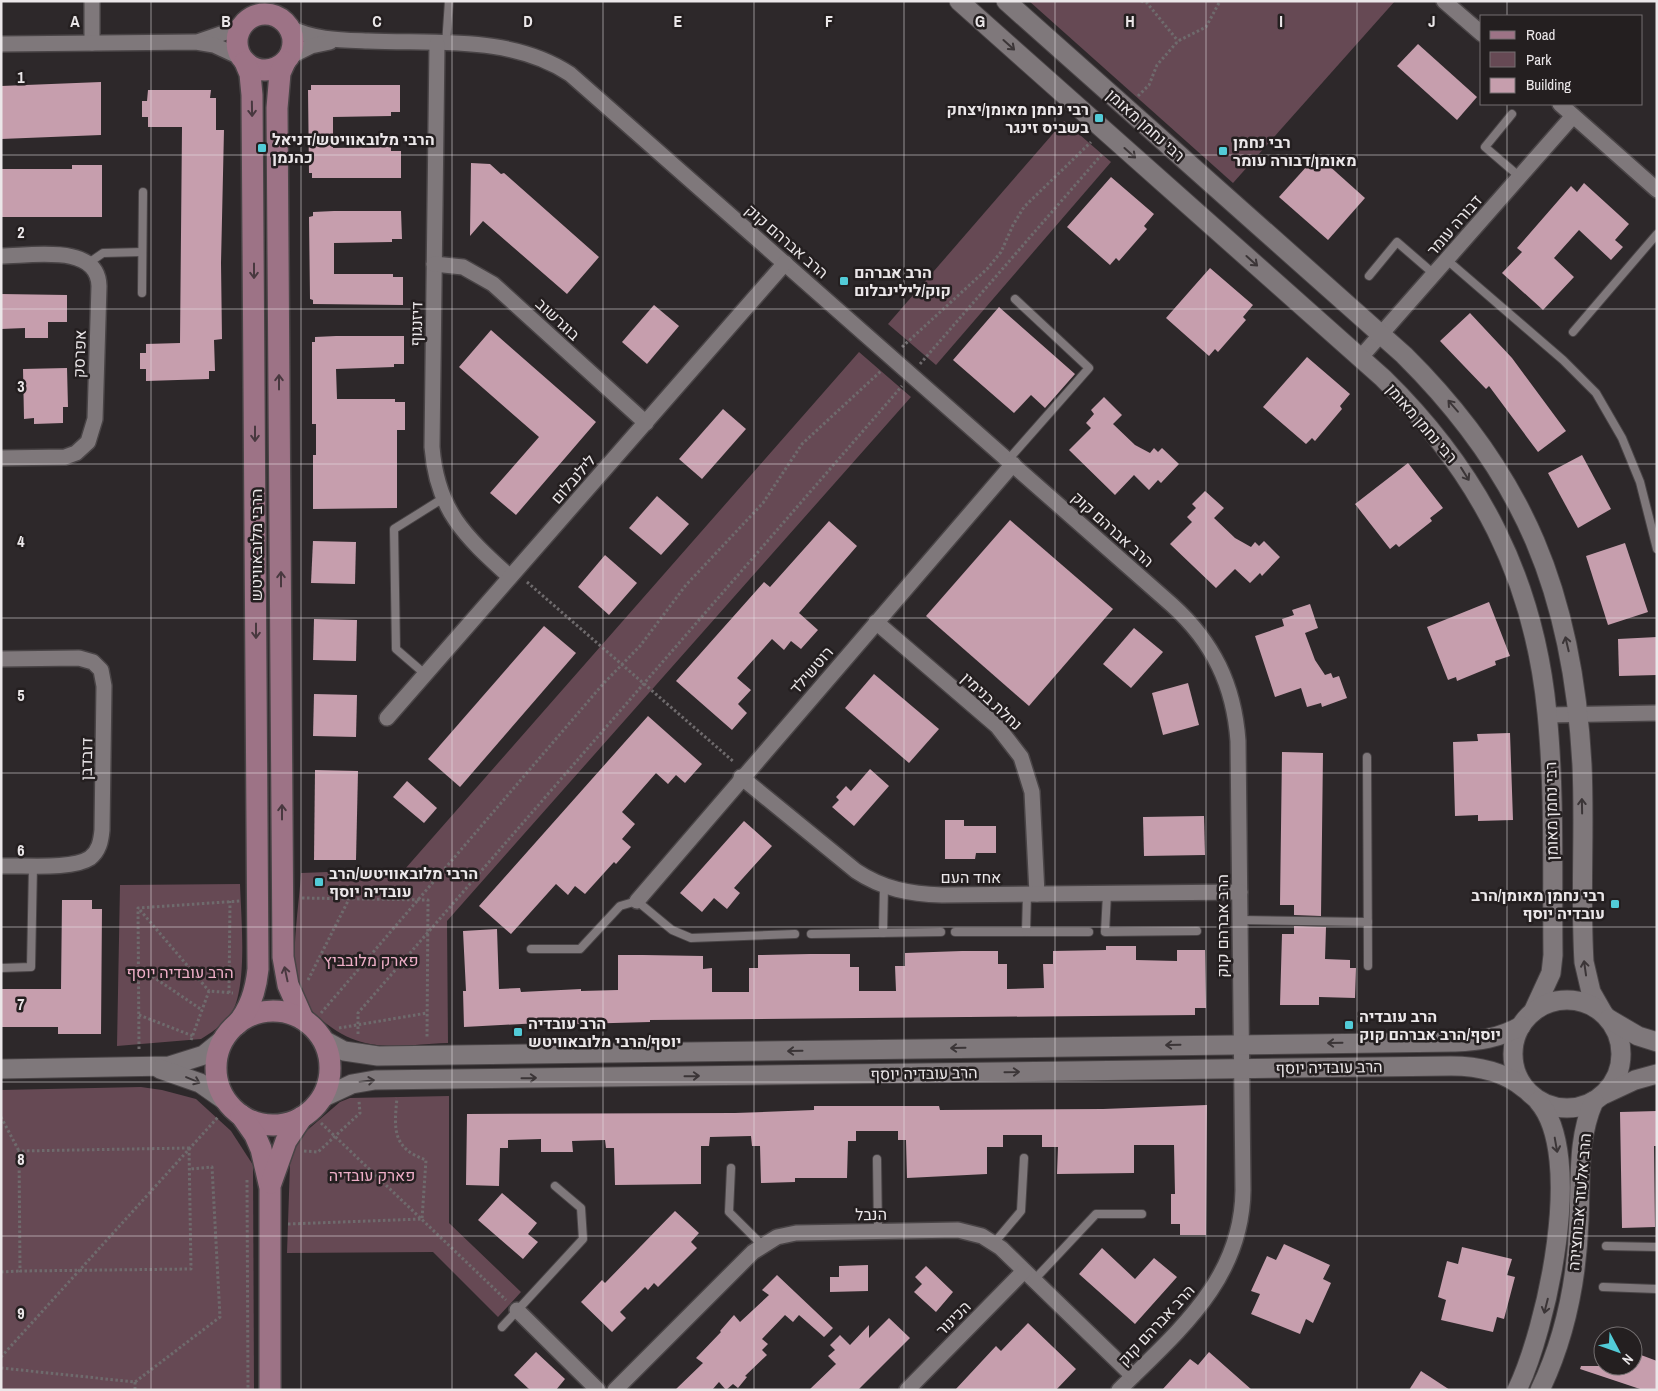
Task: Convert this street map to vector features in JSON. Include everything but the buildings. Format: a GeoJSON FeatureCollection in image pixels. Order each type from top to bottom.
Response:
{"type":"FeatureCollection","features":[{"type":"Feature","properties":{"kind":"main road"},"geometry":{"type":"LineString","coordinates":[[242,25],[255,15],[283,16],[293,44],[287,59],[267,70],[254,68],[243,60],[237,42],[242,25],[251,1]]}},
{"type":"Feature","properties":{"kind":"main road","name":"הרבי מלובאוויטש"},"geometry":{"type":"LineString","coordinates":[[287,59],[280,77],[277,108],[284,964],[310,1024]]}},
{"type":"Feature","properties":{"kind":"main road","name":"הרבי מלובאוויטש"},"geometry":{"type":"LineString","coordinates":[[231,1031],[246,1012],[254,994],[258,969],[252,95],[251,78],[243,60]]}},
{"type":"Feature","properties":{"kind":"main road"},"geometry":{"type":"LineString","coordinates":[[270,1188],[283,1148],[328,1084],[330,1070],[329,1055],[310,1024],[287,1012],[272,1011],[255,1014],[231,1031],[218,1052],[216,1072],[219,1087],[232,1107],[255,1135],[261,1149],[270,1188],[270,1390]]}},
{"type":"Feature","properties":{"kind":"main road"},"geometry":{"type":"LineString","coordinates":[[232,1107],[254,1122],[274,1125],[288,1123],[311,1109]]}},
{"type":"Feature","properties":{"kind":"street"},"geometry":{"type":"LineString","coordinates":[[92,1],[92,43]]}},
{"type":"Feature","properties":{"kind":"street","name":"רבי נחמן מאומן"},"geometry":{"type":"LineString","coordinates":[[959,1],[1410,404],[1458,464],[1491,519],[1515,573],[1529,616],[1540,662],[1547,715],[1550,767],[1553,955],[1551,973],[1527,1019]]}},
{"type":"Feature","properties":{"kind":"street","name":"רבי נחמן מאומן"},"geometry":{"type":"LineString","coordinates":[[1006,1],[1381,334],[1432,383],[1459,413],[1493,460],[1527,520],[1544,562],[1559,608],[1570,657],[1578,714],[1582,766],[1584,962],[1591,992],[1606,1016]]}},
{"type":"Feature","properties":{"kind":"street"},"geometry":{"type":"LineString","coordinates":[[1444,1],[1480,32]]}},
{"type":"Feature","properties":{"kind":"street","name":"הרב אברהם קוק"},"geometry":{"type":"LineString","coordinates":[[283,16],[309,35],[342,40],[511,48],[540,57],[560,67],[580,82],[786,263],[1186,618],[1204,640],[1218,662],[1230,692],[1237,724],[1243,1206],[1234,1249],[1221,1276],[1204,1301],[1119,1390]]}},
{"type":"Feature","properties":{"kind":"street"},"geometry":{"type":"LineString","coordinates":[[196,42],[242,25]]}},
{"type":"Feature","properties":{"kind":"street","name":"הרב אברהם קוק"},"geometry":{"type":"LineString","coordinates":[[287,59],[311,46],[342,40]]}},
{"type":"Feature","properties":{"kind":"street"},"geometry":{"type":"LineString","coordinates":[[1,44],[196,42],[214,45],[243,60]]}},
{"type":"Feature","properties":{"kind":"street","name":"דיזנגוף"},"geometry":{"type":"LineString","coordinates":[[442,44],[434,264],[433,467],[442,499],[468,536],[513,574]]}},
{"type":"Feature","properties":{"kind":"street"},"geometry":{"type":"LineString","coordinates":[[1561,105],[1657,190]]}},
{"type":"Feature","properties":{"kind":"street","name":"דבורה עומר"},"geometry":{"type":"LineString","coordinates":[[1360,358],[1573,116]]}},
{"type":"Feature","properties":{"kind":"street"},"geometry":{"type":"LineString","coordinates":[[1,256],[72,256],[90,262]]}},
{"type":"Feature","properties":{"kind":"street","name":"אפרסק"},"geometry":{"type":"LineString","coordinates":[[1,458],[65,457],[76,453],[91,437],[95,419],[99,286],[98,274],[90,262]]}},
{"type":"Feature","properties":{"kind":"street","name":"לילנבלום"},"geometry":{"type":"LineString","coordinates":[[387,718],[786,263]]}},
{"type":"Feature","properties":{"kind":"street","name":"בוגרשוב"},"geometry":{"type":"LineString","coordinates":[[434,264],[463,268],[493,284],[646,423]]}},
{"type":"Feature","properties":{"kind":"street","name":"רוטשילד"},"geometry":{"type":"LineString","coordinates":[[637,901],[1010,462]]}},
{"type":"Feature","properties":{"kind":"street","name":"נחלת בנימין"},"geometry":{"type":"LineString","coordinates":[[876,622],[996,726],[1017,750],[1028,774],[1032,792],[1032,894]]}},
{"type":"Feature","properties":{"kind":"street","name":"דובדבן"},"geometry":{"type":"LineString","coordinates":[[1,659],[80,658],[96,664],[101,670],[104,680],[102,830],[100,842],[93,855],[74,864],[33,865]]}},
{"type":"Feature","properties":{"kind":"street"},"geometry":{"type":"LineString","coordinates":[[1547,715],[1657,713]]}},
{"type":"Feature","properties":{"kind":"street","name":"אחד העם"},"geometry":{"type":"LineString","coordinates":[[744,775],[847,864],[865,877],[884,886],[905,892],[929,894],[1107,894],[1240,892]]}},
{"type":"Feature","properties":{"kind":"street"},"geometry":{"type":"LineString","coordinates":[[1,866],[33,865]]}},
{"type":"Feature","properties":{"kind":"street"},"geometry":{"type":"LineString","coordinates":[[1657,1042],[1638,1036],[1583,1002],[1568,1000],[1553,1002],[1527,1019],[1515,1039],[1512,1054],[1517,1076],[1532,1095],[1552,1106],[1566,1109],[1581,1107],[1636,1080],[1657,1074]]}},
{"type":"Feature","properties":{"kind":"street"},"geometry":{"type":"LineString","coordinates":[[1598,1098],[1616,1078],[1621,1055],[1617,1032],[1606,1016]]}},
{"type":"Feature","properties":{"kind":"street","name":"הרב עובדיה יוסף"},"geometry":{"type":"LineString","coordinates":[[310,1024],[339,1050],[358,1055],[427,1056],[1463,1041],[1502,1035],[1527,1019]]}},
{"type":"Feature","properties":{"kind":"street"},"geometry":{"type":"LineString","coordinates":[[1,1069],[147,1067],[183,1063],[204,1055],[231,1031]]}},
{"type":"Feature","properties":{"kind":"street","name":"הרב עובדיה יוסף"},"geometry":{"type":"LineString","coordinates":[[311,1109],[358,1082],[399,1080],[1241,1068],[1460,1066],[1498,1073],[1516,1082],[1532,1095]]}},
{"type":"Feature","properties":{"kind":"street"},"geometry":{"type":"LineString","coordinates":[[147,1067],[200,1082],[232,1107]]}},
{"type":"Feature","properties":{"kind":"street","name":"הרב אלעזר אבוחצירה"},"geometry":{"type":"LineString","coordinates":[[1524,1388],[1547,1304],[1558,1220],[1559,1173],[1557,1147],[1550,1118],[1532,1095]]}},
{"type":"Feature","properties":{"kind":"street","name":"הרב אלעזר אבוחצירה"},"geometry":{"type":"LineString","coordinates":[[1540,1390],[1557,1347],[1567,1308],[1575,1267],[1579,1222],[1580,1151],[1587,1118],[1598,1098]]}},
{"type":"Feature","properties":{"kind":"street","name":"הנבל"},"geometry":{"type":"LineString","coordinates":[[616,1390],[762,1245],[790,1234],[958,1230],[977,1234],[994,1243],[1133,1376]]}},
{"type":"Feature","properties":{"kind":"street","name":"הכינור"},"geometry":{"type":"LineString","coordinates":[[907,1390],[1029,1276]]}},
{"type":"Feature","properties":{"kind":"street"},"geometry":{"type":"LineString","coordinates":[[517,1310],[598,1390]]}},
{"type":"Feature","properties":{"kind":"lane"},"geometry":{"type":"LineString","coordinates":[[442,44],[449,1]]}},
{"type":"Feature","properties":{"kind":"lane"},"geometry":{"type":"LineString","coordinates":[[1512,114],[1484,147],[1520,177]]}},
{"type":"Feature","properties":{"kind":"lane"},"geometry":{"type":"LineString","coordinates":[[142,293],[143,192]]}},
{"type":"Feature","properties":{"kind":"lane"},"geometry":{"type":"LineString","coordinates":[[1573,332],[1657,234]]}},
{"type":"Feature","properties":{"kind":"lane"},"geometry":{"type":"LineString","coordinates":[[1369,276],[1397,242],[1434,274]]}},
{"type":"Feature","properties":{"kind":"lane"},"geometry":{"type":"LineString","coordinates":[[90,262],[103,253],[142,252]]}},
{"type":"Feature","properties":{"kind":"lane"},"geometry":{"type":"LineString","coordinates":[[1446,260],[1563,360],[1596,393],[1622,438],[1640,482],[1657,549]]}},
{"type":"Feature","properties":{"kind":"lane"},"geometry":{"type":"LineString","coordinates":[[1010,462],[1089,368],[1015,300]]}},
{"type":"Feature","properties":{"kind":"lane"},"geometry":{"type":"LineString","coordinates":[[425,674],[396,649],[394,529],[442,499]]}},
{"type":"Feature","properties":{"kind":"lane"},"geometry":{"type":"LineString","coordinates":[[1367,757],[1368,966]]}},
{"type":"Feature","properties":{"kind":"lane"},"geometry":{"type":"LineString","coordinates":[[1,968],[32,967],[33,865]]}},
{"type":"Feature","properties":{"kind":"lane"},"geometry":{"type":"LineString","coordinates":[[884,886],[884,933]]}},
{"type":"Feature","properties":{"kind":"lane"},"geometry":{"type":"LineString","coordinates":[[1026,932],[1032,894]]}},
{"type":"Feature","properties":{"kind":"lane"},"geometry":{"type":"LineString","coordinates":[[1107,894],[1105,932],[1197,931]]}},
{"type":"Feature","properties":{"kind":"lane"},"geometry":{"type":"LineString","coordinates":[[531,949],[580,949],[620,906],[637,901],[672,930],[691,938],[795,934]]}},
{"type":"Feature","properties":{"kind":"lane"},"geometry":{"type":"LineString","coordinates":[[1240,920],[1368,922]]}},
{"type":"Feature","properties":{"kind":"lane"},"geometry":{"type":"LineString","coordinates":[[811,934],[941,932]]}},
{"type":"Feature","properties":{"kind":"lane"},"geometry":{"type":"LineString","coordinates":[[955,932],[1089,932]]}},
{"type":"Feature","properties":{"kind":"lane"},"geometry":{"type":"LineString","coordinates":[[994,1243],[1021,1211],[1024,1158]]}},
{"type":"Feature","properties":{"kind":"lane"},"geometry":{"type":"LineString","coordinates":[[877,1159],[878,1232]]}},
{"type":"Feature","properties":{"kind":"lane"},"geometry":{"type":"LineString","coordinates":[[731,1168],[729,1212],[762,1245]]}},
{"type":"Feature","properties":{"kind":"lane"},"geometry":{"type":"LineString","coordinates":[[502,1328],[583,1239],[581,1208],[555,1186]]}},
{"type":"Feature","properties":{"kind":"lane"},"geometry":{"type":"LineString","coordinates":[[1029,1276],[1096,1214],[1142,1214]]}},
{"type":"Feature","properties":{"kind":"lane"},"geometry":{"type":"LineString","coordinates":[[1606,1246],[1657,1247]]}},
{"type":"Feature","properties":{"kind":"lane"},"geometry":{"type":"LineString","coordinates":[[1603,1287],[1657,1289]]}},
{"type":"Feature","properties":{"kind":"path"},"geometry":{"type":"LineString","coordinates":[[1141,1],[1146,3],[1178,41]]}},
{"type":"Feature","properties":{"kind":"path"},"geometry":{"type":"LineString","coordinates":[[1126,108],[1149,85],[1157,65],[1178,41],[1206,27],[1220,1]]}},
{"type":"Feature","properties":{"kind":"path"},"geometry":{"type":"LineString","coordinates":[[310,1024],[640,646],[686,585],[763,503],[802,444],[871,383],[910,337],[986,269],[1001,252],[1013,225],[1024,207],[1109,134]]}},
{"type":"Feature","properties":{"kind":"path"},"geometry":{"type":"LineString","coordinates":[[358,1055],[358,1013],[911,374],[1109,134]]}},
{"type":"Feature","properties":{"kind":"path"},"geometry":{"type":"LineString","coordinates":[[513,574],[644,683],[744,775]]}},
{"type":"Feature","properties":{"kind":"path"},"geometry":{"type":"LineString","coordinates":[[283,898],[428,900],[427,1056]]}},
{"type":"Feature","properties":{"kind":"path"},"geometry":{"type":"LineString","coordinates":[[138,908],[258,899]]}},
{"type":"Feature","properties":{"kind":"path"},"geometry":{"type":"LineString","coordinates":[[310,1024],[350,899]]}},
{"type":"Feature","properties":{"kind":"path"},"geometry":{"type":"LineString","coordinates":[[229,993],[230,901]]}},
{"type":"Feature","properties":{"kind":"path"},"geometry":{"type":"LineString","coordinates":[[138,908],[140,1014],[147,1067]]}},
{"type":"Feature","properties":{"kind":"path"},"geometry":{"type":"LineString","coordinates":[[138,908],[209,991],[254,994]]}},
{"type":"Feature","properties":{"kind":"path"},"geometry":{"type":"LineString","coordinates":[[140,968],[202,1010]]}},
{"type":"Feature","properties":{"kind":"path"},"geometry":{"type":"LineString","coordinates":[[183,1063],[209,991]]}},
{"type":"Feature","properties":{"kind":"path"},"geometry":{"type":"LineString","coordinates":[[310,1024],[358,1024],[427,1013]]}},
{"type":"Feature","properties":{"kind":"path"},"geometry":{"type":"LineString","coordinates":[[140,1014],[193,1036]]}},
{"type":"Feature","properties":{"kind":"path"},"geometry":{"type":"LineString","coordinates":[[399,1080],[395,1133],[402,1146],[413,1155],[426,1160],[422,1219]]}},
{"type":"Feature","properties":{"kind":"path"},"geometry":{"type":"LineString","coordinates":[[283,1148],[318,1152],[360,1113],[358,1082]]}},
{"type":"Feature","properties":{"kind":"path"},"geometry":{"type":"LineString","coordinates":[[1,1357],[189,1148],[232,1107]]}},
{"type":"Feature","properties":{"kind":"path"},"geometry":{"type":"LineString","coordinates":[[311,1109],[334,1136],[517,1310]]}},
{"type":"Feature","properties":{"kind":"path"},"geometry":{"type":"LineString","coordinates":[[1,1117],[19,1151],[20,1271]]}},
{"type":"Feature","properties":{"kind":"path"},"geometry":{"type":"LineString","coordinates":[[19,1151],[189,1148]]}},
{"type":"Feature","properties":{"kind":"path"},"geometry":{"type":"LineString","coordinates":[[1,1272],[191,1269],[189,1148]]}},
{"type":"Feature","properties":{"kind":"path"},"geometry":{"type":"LineString","coordinates":[[1,1368],[135,1382],[220,1317],[212,1168],[190,1169]]}},
{"type":"Feature","properties":{"kind":"path"},"geometry":{"type":"LineString","coordinates":[[247,1172],[248,1390]]}},
{"type":"Feature","properties":{"kind":"path"},"geometry":{"type":"LineString","coordinates":[[270,1224],[422,1219]]}},
{"type":"Feature","properties":{"kind":"path"},"geometry":{"type":"LineString","coordinates":[[135,1382],[135,1390]]}},
{"type":"Feature","properties":{"kind":"green space"},"geometry":{"type":"Polygon","coordinates":[[[1029,1],[1395,1],[1233,183],[1029,1]]]}},
{"type":"Feature","properties":{"kind":"green space"},"geometry":{"type":"Polygon","coordinates":[[[1064,121],[1111,162],[936,365],[888,324],[1064,121]]]}},
{"type":"Feature","properties":{"kind":"green space","name":"פארק מלובביץ"},"geometry":{"type":"Polygon","coordinates":[[[859,352],[911,397],[447,921],[448,1043],[378,1045],[348,1037],[332,1028],[308,1006],[295,978],[296,922],[301,873],[405,869],[859,352]]]}},
{"type":"Feature","properties":{"kind":"green space","name":"הרב עובדיה יוסף"},"geometry":{"type":"Polygon","coordinates":[[[240,884],[242,970],[236,1002],[228,1018],[201,1039],[117,1046],[120,885],[240,884]]]}},
{"type":"Feature","properties":{"kind":"green space"},"geometry":{"type":"Polygon","coordinates":[[[141,1087],[162,1090],[196,1099],[231,1131],[253,1165],[254,1390],[1,1390],[1,1090],[141,1087]]]}},
{"type":"Feature","properties":{"kind":"green space","name":"פארק עובדיה"},"geometry":{"type":"Polygon","coordinates":[[[449,1096],[449,1223],[521,1292],[498,1317],[433,1252],[287,1253],[290,1164],[297,1139],[340,1102],[350,1098],[449,1096]]]}},
{"type":"Feature","properties":{"kind":"place","name":"רבי נחמן מאומן/יצחק בשביס זינגר"},"geometry":{"type":"Point","coordinates":[1099,118]}},
{"type":"Feature","properties":{"kind":"place","name":"הרבי מלובאוויטש/דניאל כהנמן"},"geometry":{"type":"Point","coordinates":[262,148]}},
{"type":"Feature","properties":{"kind":"place","name":"רבי נחמן מאומן/דבורה עומר"},"geometry":{"type":"Point","coordinates":[1223,151]}},
{"type":"Feature","properties":{"kind":"place","name":"הרב אברהם קוק/לילינבלום"},"geometry":{"type":"Point","coordinates":[844,281]}},
{"type":"Feature","properties":{"kind":"place","name":"הרבי מלובאוויטש/הרב עובדיה יוסף"},"geometry":{"type":"Point","coordinates":[319,882]}},
{"type":"Feature","properties":{"kind":"place","name":"רבי נחמן מאומן/הרב עובדיה יוסף"},"geometry":{"type":"Point","coordinates":[1615,904]}},
{"type":"Feature","properties":{"kind":"place","name":"הרב עובדיה יוסף/הרב אברהם קוק"},"geometry":{"type":"Point","coordinates":[1349,1025]}},
{"type":"Feature","properties":{"kind":"place","name":"הרב עובדיה יוסף/הרבי מלובאוויטש"},"geometry":{"type":"Point","coordinates":[518,1032]}}]}
